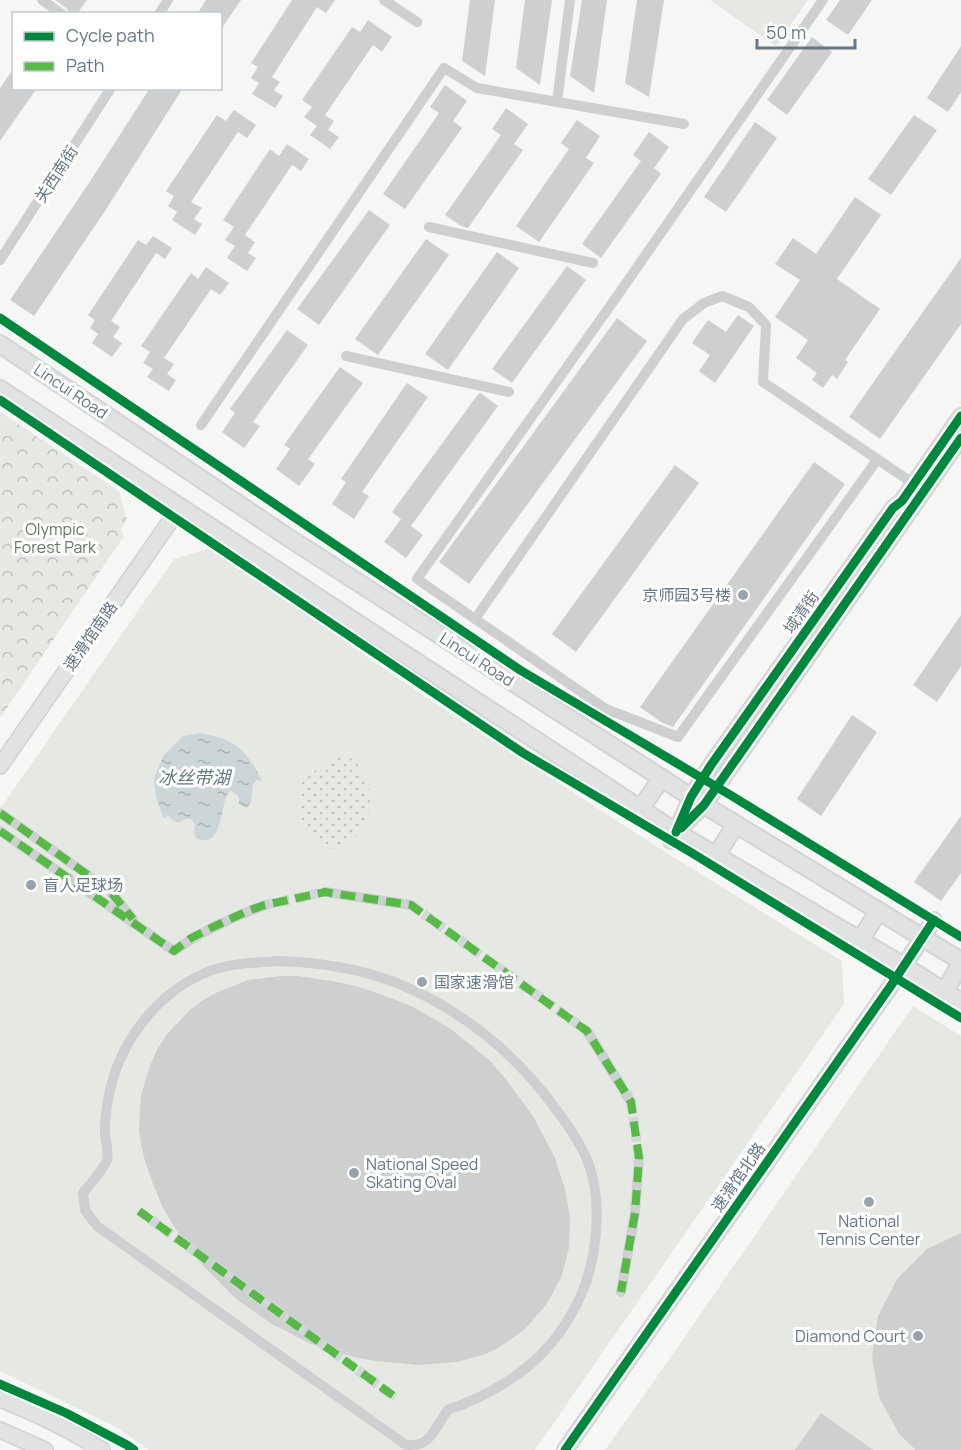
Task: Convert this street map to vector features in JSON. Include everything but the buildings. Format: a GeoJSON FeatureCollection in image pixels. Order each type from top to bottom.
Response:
{"type":"FeatureCollection","features":[{"type":"Feature","properties":{"kind":"main road","name":"Lincui Road"},"geometry":{"type":"LineString","coordinates":[[0,344],[286,536],[662,778],[961,962]]}},
{"type":"Feature","properties":{"kind":"main road"},"geometry":{"type":"LineString","coordinates":[[0,389],[640,809],[674,837],[716,856],[961,1002]]}},
{"type":"Feature","properties":{"kind":"main road"},"geometry":{"type":"LineString","coordinates":[[640,809],[662,778]]}},
{"type":"Feature","properties":{"kind":"main road"},"geometry":{"type":"LineString","coordinates":[[716,856],[736,824]]}},
{"type":"Feature","properties":{"kind":"main road"},"geometry":{"type":"LineString","coordinates":[[860,940],[879,910]]}},
{"type":"Feature","properties":{"kind":"main road"},"geometry":{"type":"LineString","coordinates":[[945,991],[961,962]]}},
{"type":"Feature","properties":{"kind":"street"},"geometry":{"type":"LineString","coordinates":[[42,0],[59,12]]}},
{"type":"Feature","properties":{"kind":"street"},"geometry":{"type":"LineString","coordinates":[[384,0],[417,22]]}},
{"type":"Feature","properties":{"kind":"street"},"geometry":{"type":"LineString","coordinates":[[557,102],[570,0]]}},
{"type":"Feature","properties":{"kind":"street"},"geometry":{"type":"LineString","coordinates":[[823,0],[417,579],[606,710],[678,737],[877,460]]}},
{"type":"Feature","properties":{"kind":"street"},"geometry":{"type":"LineString","coordinates":[[201,425],[444,68],[477,88],[684,124]]}},
{"type":"Feature","properties":{"kind":"street","name":"关西南街"},"geometry":{"type":"LineString","coordinates":[[0,260],[110,90]]}},
{"type":"Feature","properties":{"kind":"street"},"geometry":{"type":"LineString","coordinates":[[429,227],[593,263]]}},
{"type":"Feature","properties":{"kind":"street"},"geometry":{"type":"LineString","coordinates":[[475,619],[683,319],[704,303],[722,296],[749,307],[766,325],[763,382],[914,484]]}},
{"type":"Feature","properties":{"kind":"street"},"geometry":{"type":"LineString","coordinates":[[346,356],[509,392]]}},
{"type":"Feature","properties":{"kind":"street","name":"域清街"},"geometry":{"type":"LineString","coordinates":[[698,801],[711,765],[961,416]]}},
{"type":"Feature","properties":{"kind":"street","name":"域清街"},"geometry":{"type":"LineString","coordinates":[[674,837],[961,438]]}},
{"type":"Feature","properties":{"kind":"street","name":"速滑馆南路"},"geometry":{"type":"LineString","coordinates":[[0,766],[180,507]]}},
{"type":"Feature","properties":{"kind":"street"},"geometry":{"type":"LineString","coordinates":[[0,813],[110,890],[141,928]]}},
{"type":"Feature","properties":{"kind":"street"},"geometry":{"type":"LineString","coordinates":[[0,831],[174,951],[191,938],[265,905]]}},
{"type":"Feature","properties":{"kind":"street"},"geometry":{"type":"LineString","coordinates":[[325,892],[411,905]]}},
{"type":"Feature","properties":{"kind":"street","name":"速滑馆北路"},"geometry":{"type":"LineString","coordinates":[[566,1450],[934,920]]}},
{"type":"Feature","properties":{"kind":"street"},"geometry":{"type":"LineString","coordinates":[[301,962],[346,968],[397,984],[444,1006],[501,1047],[545,1093],[570,1127],[588,1163],[593,1181],[596,1227],[589,1273],[566,1324],[531,1364],[504,1385],[448,1410],[431,1436],[420,1444],[406,1445],[97,1226],[85,1210],[83,1193],[107,1160],[106,1150],[108,1098],[118,1065],[129,1041],[144,1020],[180,987],[207,972],[254,963],[301,962]]}},
{"type":"Feature","properties":{"kind":"street"},"geometry":{"type":"LineString","coordinates":[[587,1031],[631,1102]]}},
{"type":"Feature","properties":{"kind":"street"},"geometry":{"type":"LineString","coordinates":[[621,1292],[635,1213],[639,1158]]}},
{"type":"Feature","properties":{"kind":"street"},"geometry":{"type":"LineString","coordinates":[[0,1399],[53,1422],[102,1450]]}},
{"type":"Feature","properties":{"kind":"street"},"geometry":{"type":"LineString","coordinates":[[0,1430],[45,1450]]}},
{"type":"Feature","properties":{"kind":"shaded area"},"geometry":{"type":"Polygon","coordinates":[[[710,0],[808,0],[776,46],[710,0]]]}},
{"type":"Feature","properties":{"kind":"green space"},"geometry":{"type":"Polygon","coordinates":[[[717,0],[800,0],[773,40],[717,0]]]}},
{"type":"Feature","properties":{"kind":"green space","name":"Olympic Forest Park"},"geometry":{"type":"Polygon","coordinates":[[[0,412],[119,491],[127,520],[121,529],[124,536],[0,718],[0,412]]]}},
{"type":"Feature","properties":{"kind":"green space","name":"国家速滑馆"},"geometry":{"type":"Polygon","coordinates":[[[211,548],[424,696],[670,855],[842,961],[844,1004],[535,1450],[149,1450],[116,1427],[0,1371],[0,809],[174,559],[211,548]]]}},
{"type":"Feature","properties":{"kind":"green space"},"geometry":{"type":"Polygon","coordinates":[[[341,756],[352,759],[363,773],[367,783],[369,806],[367,818],[357,837],[348,844],[334,849],[323,844],[300,825],[298,787],[323,765],[341,756]]]}},
{"type":"Feature","properties":{"kind":"green space","name":"National Tennis Center"},"geometry":{"type":"Polygon","coordinates":[[[913,1006],[961,1036],[961,1450],[605,1450],[664,1367],[913,1006]]]}},
{"type":"Feature","properties":{"kind":"water","name":"冰丝带湖"},"geometry":{"type":"Polygon","coordinates":[[[201,733],[223,739],[239,748],[251,761],[262,781],[256,780],[253,784],[251,802],[248,807],[239,804],[236,794],[231,791],[228,793],[216,832],[211,838],[205,840],[196,838],[195,824],[191,819],[178,823],[168,815],[164,819],[156,797],[154,779],[163,756],[183,736],[201,733]]]}},
{"type":"Feature","properties":{"kind":"tunnel"},"geometry":{"type":"LineString","coordinates":[[265,905],[325,892]]}},
{"type":"Feature","properties":{"kind":"tunnel"},"geometry":{"type":"LineString","coordinates":[[411,905],[587,1031]]}},
{"type":"Feature","properties":{"kind":"tunnel"},"geometry":{"type":"LineString","coordinates":[[631,1102],[639,1158]]}},
{"type":"Feature","properties":{"kind":"tunnel"},"geometry":{"type":"LineString","coordinates":[[139,1211],[395,1397]]}},
{"type":"Feature","properties":{"kind":"marked path"},"geometry":{"type":"LineString","coordinates":[[0,813],[109,890],[133,919]]}},
{"type":"Feature","properties":{"kind":"marked path"},"geometry":{"type":"LineString","coordinates":[[0,831],[174,951],[191,938],[250,910],[325,892],[411,905],[587,1031],[631,1102],[639,1158],[635,1213],[621,1292]]}},
{"type":"Feature","properties":{"kind":"marked path"},"geometry":{"type":"LineString","coordinates":[[139,1211],[395,1397]]}},
{"type":"Feature","properties":{"kind":"cycle path"},"geometry":{"type":"LineString","coordinates":[[0,318],[520,670],[732,796],[961,937]]}},
{"type":"Feature","properties":{"kind":"cycle path"},"geometry":{"type":"LineString","coordinates":[[0,400],[523,753],[692,853],[961,1018]]}},
{"type":"Feature","properties":{"kind":"cycle path"},"geometry":{"type":"LineString","coordinates":[[676,832],[691,797],[711,765],[961,416]]}},
{"type":"Feature","properties":{"kind":"cycle path"},"geometry":{"type":"LineString","coordinates":[[681,828],[704,805],[961,438]]}},
{"type":"Feature","properties":{"kind":"cycle path"},"geometry":{"type":"LineString","coordinates":[[565,1450],[890,987],[934,920]]}},
{"type":"Feature","properties":{"kind":"cycle path"},"geometry":{"type":"LineString","coordinates":[[0,1384],[66,1413],[134,1450]]}},
{"type":"Feature","properties":{"kind":"place","name":"京师园3号楼"},"geometry":{"type":"Point","coordinates":[743,595]}},
{"type":"Feature","properties":{"kind":"place","name":"盲人足球场"},"geometry":{"type":"Point","coordinates":[31,885]}},
{"type":"Feature","properties":{"kind":"place","name":"国家速滑馆"},"geometry":{"type":"Point","coordinates":[422,982]}},
{"type":"Feature","properties":{"kind":"place","name":"National Speed Skating Oval"},"geometry":{"type":"Point","coordinates":[354,1173]}},
{"type":"Feature","properties":{"kind":"place","name":"National Tennis Center"},"geometry":{"type":"Point","coordinates":[869,1202]}},
{"type":"Feature","properties":{"kind":"place","name":"Diamond Court"},"geometry":{"type":"Point","coordinates":[918,1336]}}]}
